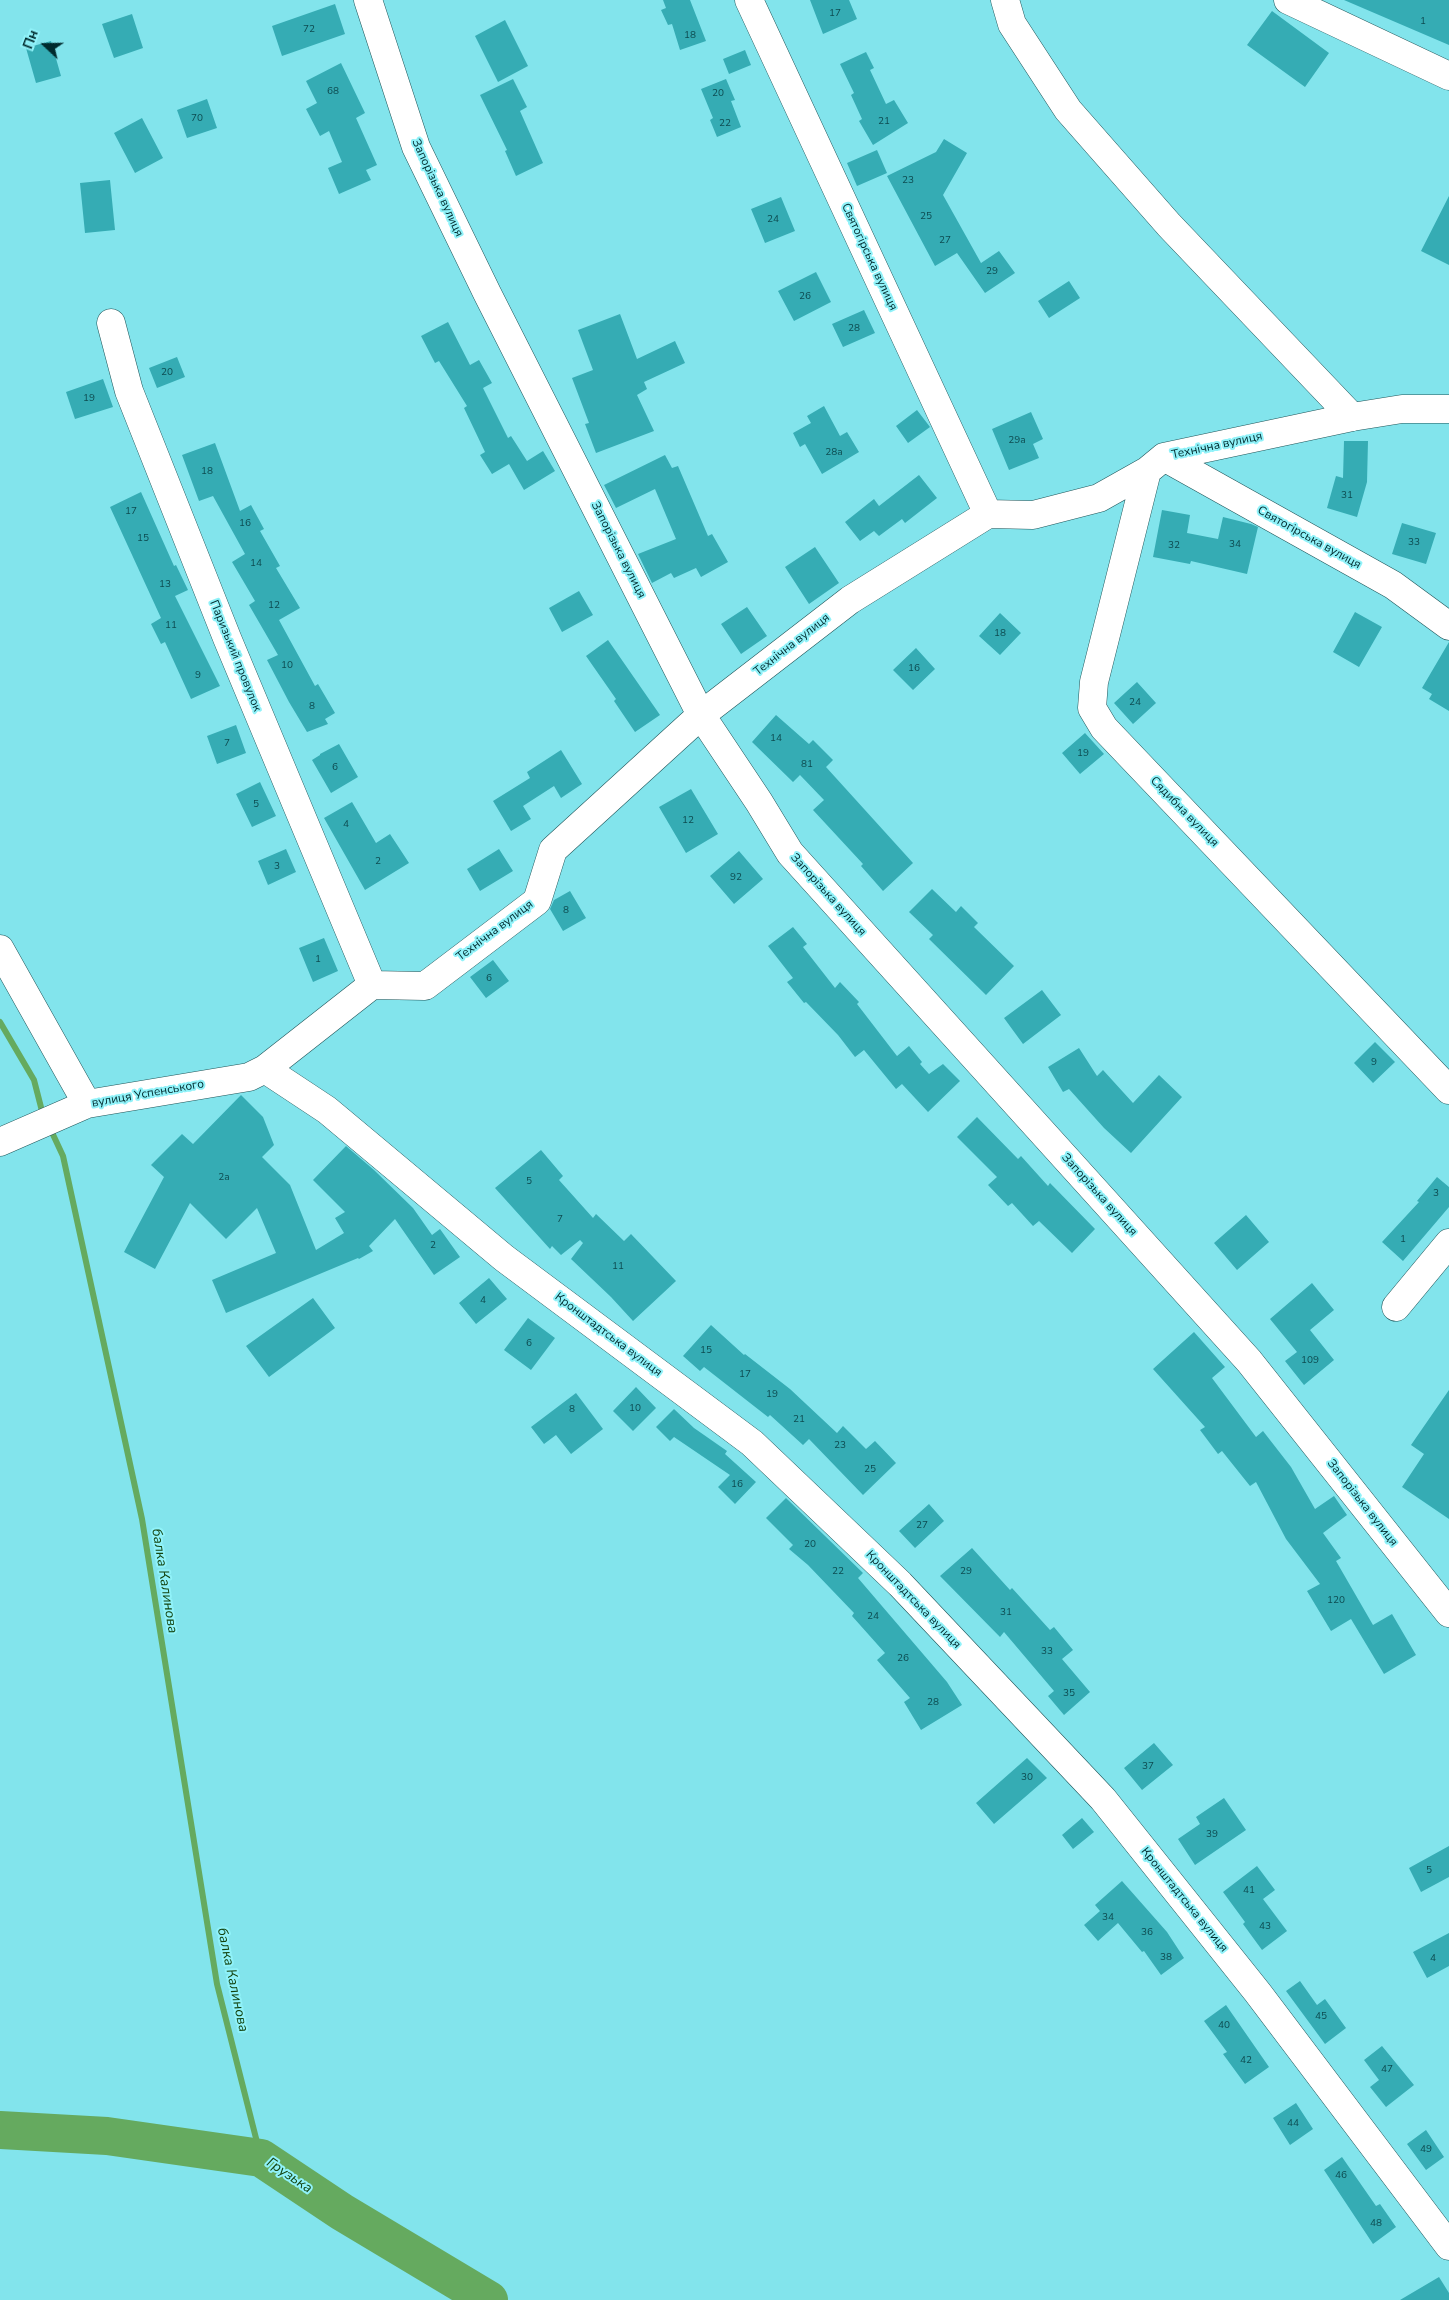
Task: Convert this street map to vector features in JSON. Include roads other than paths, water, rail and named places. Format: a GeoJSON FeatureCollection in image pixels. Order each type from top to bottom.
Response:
{"type":"FeatureCollection","features":[{"type":"Feature","properties":{"kind":"street","name":"Запорізька вулиця"},"geometry":{"type":"LineString","coordinates":[[368,0],[416,147],[492,302],[701,715],[759,802],[790,853],[1249,1361],[1448,1610]]}},
{"type":"Feature","properties":{"kind":"street","name":"Святогірська вулиця"},"geometry":{"type":"LineString","coordinates":[[749,0],[988,514]]}},
{"type":"Feature","properties":{"kind":"street"},"geometry":{"type":"LineString","coordinates":[[1005,0],[1012,24],[1068,110],[1169,225],[1352,417]]}},
{"type":"Feature","properties":{"kind":"street"},"geometry":{"type":"LineString","coordinates":[[1288,0],[1449,76]]}},
{"type":"Feature","properties":{"kind":"street","name":"Паризький провулок"},"geometry":{"type":"LineString","coordinates":[[111,323],[129,391],[227,638],[372,985]]}},
{"type":"Feature","properties":{"kind":"street","name":"Технічна вулиця"},"geometry":{"type":"LineString","coordinates":[[372,985],[425,986],[536,901],[553,850],[701,715],[850,600],[988,514],[1033,515],[1099,498],[1156,464],[1352,417],[1402,409],[1449,409]]}},
{"type":"Feature","properties":{"kind":"street","name":"Святогірська вулиця"},"geometry":{"type":"LineString","coordinates":[[1156,464],[1393,585],[1449,626]]}},
{"type":"Feature","properties":{"kind":"street","name":"Сядибна вулиця"},"geometry":{"type":"LineString","coordinates":[[1156,464],[1094,682],[1092,708],[1104,728],[1449,1090]]}},
{"type":"Feature","properties":{"kind":"street"},"geometry":{"type":"LineString","coordinates":[[0,949],[87,1104]]}},
{"type":"Feature","properties":{"kind":"street"},"geometry":{"type":"LineString","coordinates":[[257,1073],[372,985]]}},
{"type":"Feature","properties":{"kind":"street","name":"вулиця Успенського"},"geometry":{"type":"LineString","coordinates":[[0,1142],[50,1122],[87,1104],[257,1073]]}},
{"type":"Feature","properties":{"kind":"street","name":"Кронштадтська вулиця"},"geometry":{"type":"LineString","coordinates":[[257,1073],[327,1110],[504,1258],[752,1443],[900,1584],[1103,1799],[1258,1993],[1449,2246]]}},
{"type":"Feature","properties":{"kind":"street"},"geometry":{"type":"LineString","coordinates":[[1396,1307],[1449,1243]]}},
{"type":"Feature","properties":{"kind":"waterway","name":"балка Калинова"},"geometry":{"type":"LineString","coordinates":[[0,1022],[34,1080],[43,1115]]}},
{"type":"Feature","properties":{"kind":"waterway","name":"балка Калинова"},"geometry":{"type":"LineString","coordinates":[[49,1126],[63,1156],[142,1519],[217,1984],[261,2158]]}},
{"type":"Feature","properties":{"kind":"waterway","name":"балка Калинова"},"geometry":{"type":"LineString","coordinates":[[0,2130],[107,2136],[261,2158],[342,2212],[489,2300]]}},
{"type":"Feature","properties":{"kind":"water label","name":"Грузька"},"geometry":{"type":"Point","coordinates":[289,2176]}}]}
